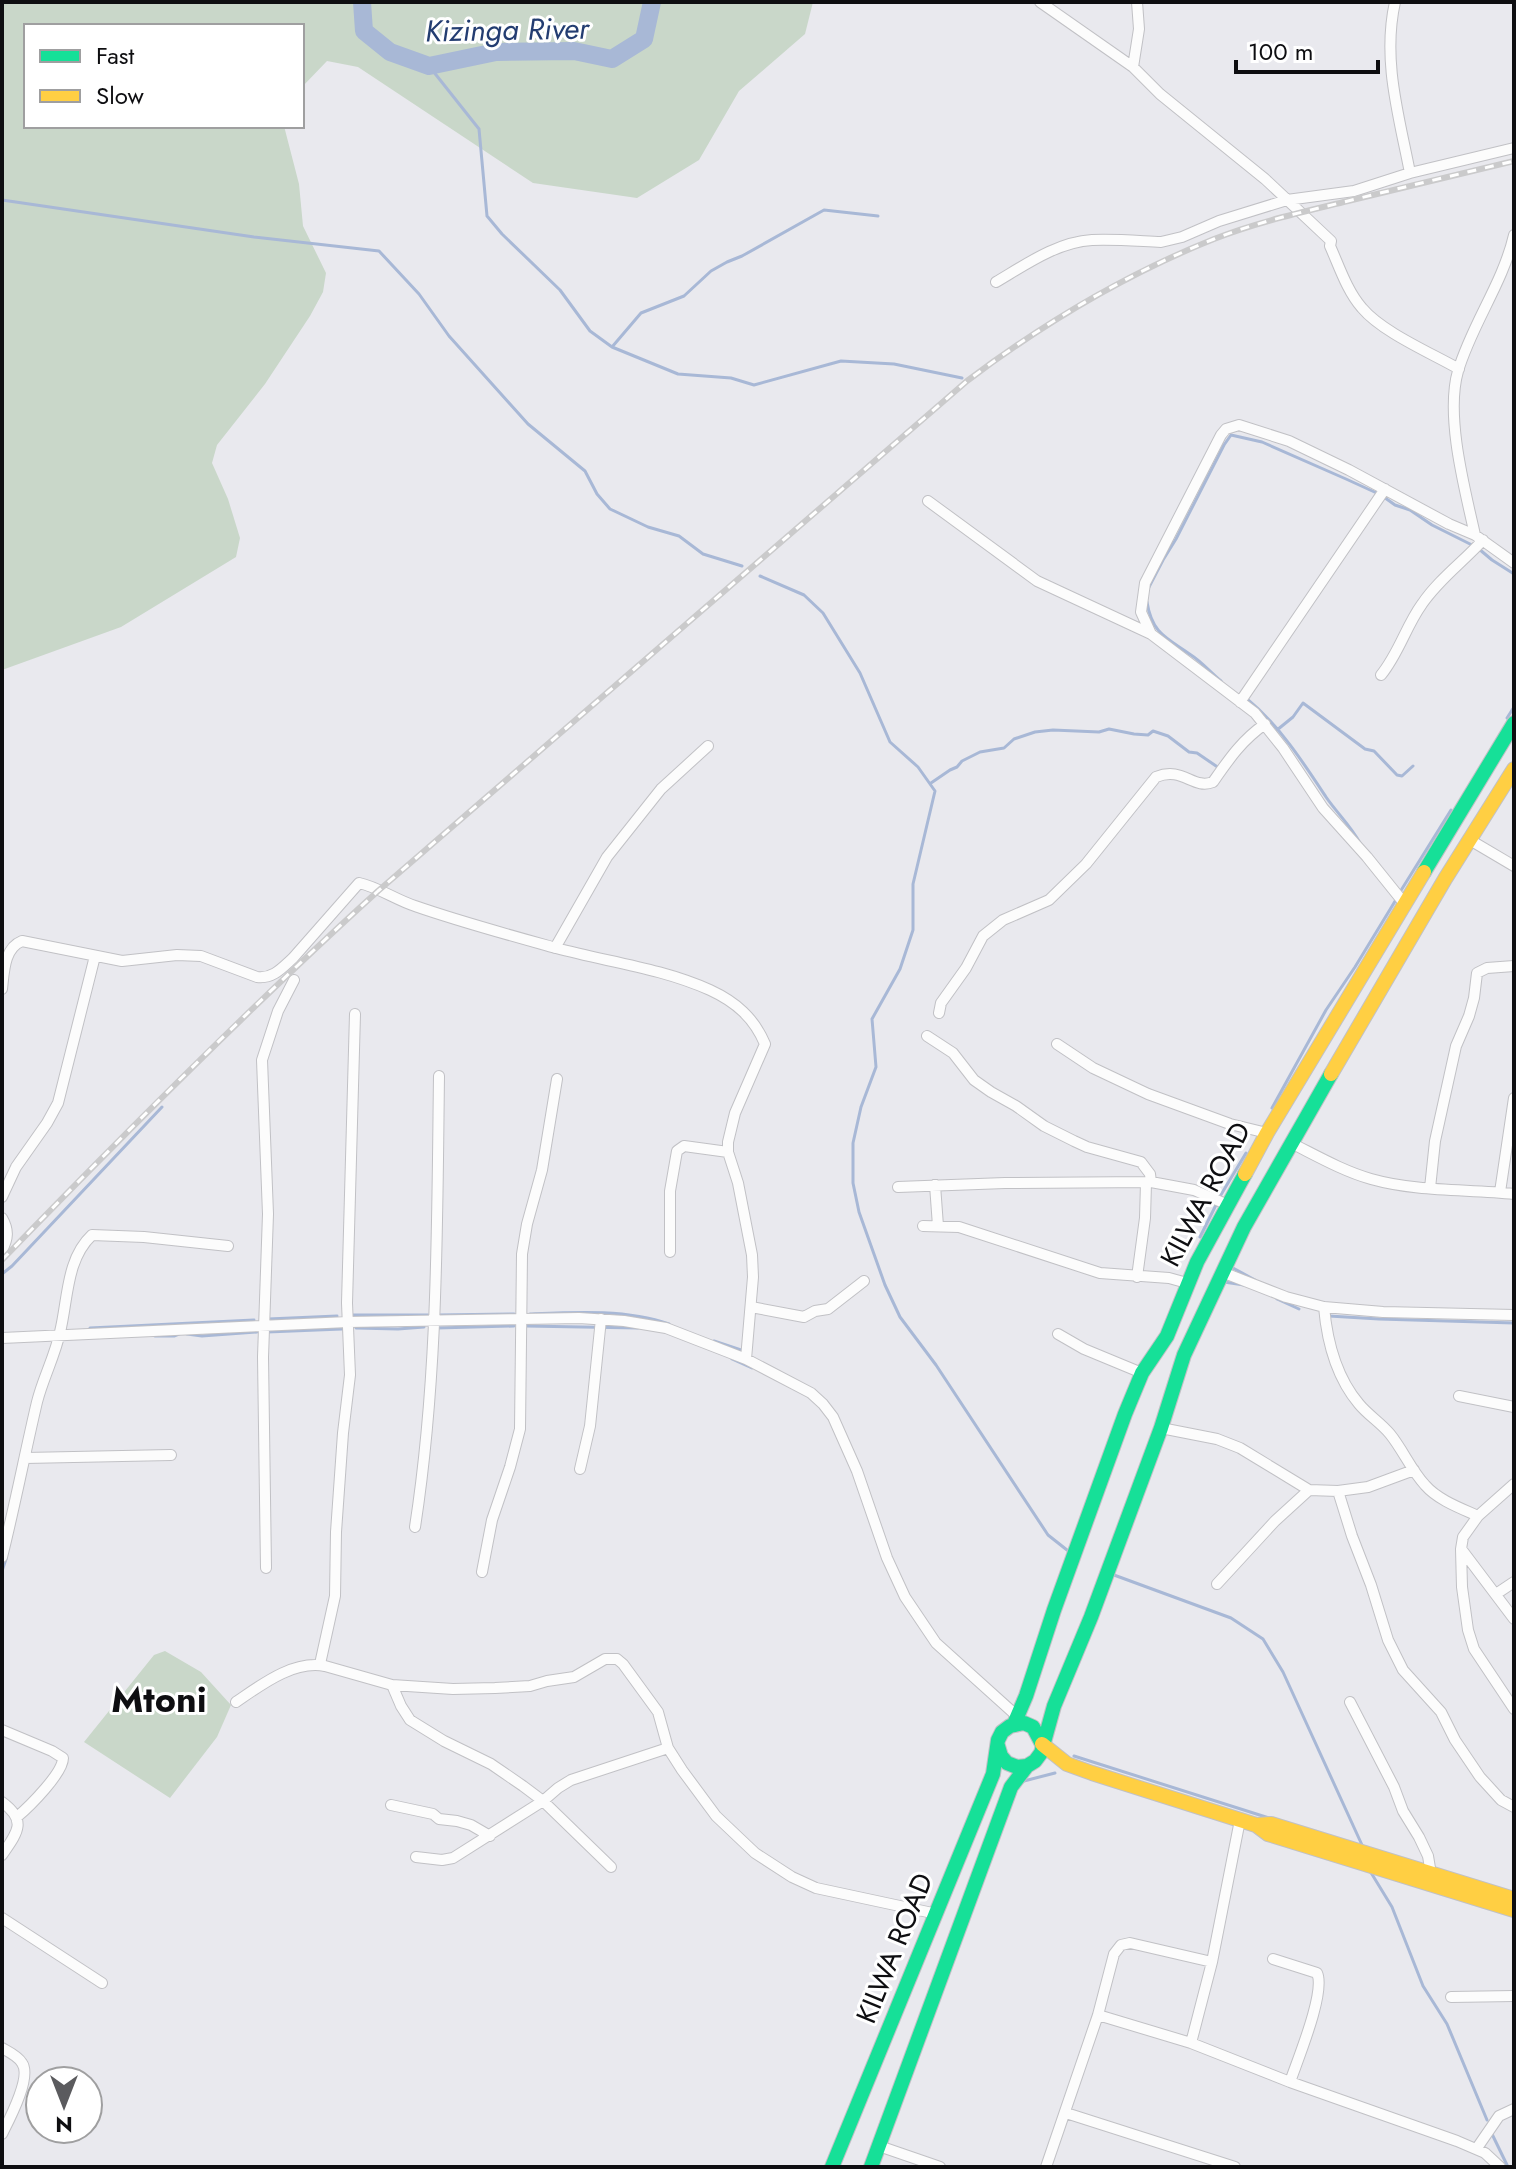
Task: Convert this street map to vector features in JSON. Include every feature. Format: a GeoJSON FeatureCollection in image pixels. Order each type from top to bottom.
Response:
{"type":"FeatureCollection","features":[{"type":"Feature","properties":{"kind":"main road","name":"KILWA ROAD"},"geometry":{"type":"LineString","coordinates":[[1016,1720],[1142,1373],[1167,1336],[1187,1283],[1267,1133],[1514,723]]}},
{"type":"Feature","properties":{"kind":"main road","name":"KILWA ROAD"},"geometry":{"type":"LineString","coordinates":[[1042,1744],[1161,1428],[1184,1355],[1222,1272],[1291,1143],[1514,769]]}},
{"type":"Feature","properties":{"kind":"main road"},"geometry":{"type":"LineString","coordinates":[[1067,1764],[1017,1767],[1001,1756],[998,1741],[1005,1729],[1016,1720],[1036,1730],[1042,1744],[1067,1764],[1256,1825],[1268,1834],[1514,1910]]}},
{"type":"Feature","properties":{"kind":"main road","name":"KILWA ROAD"},"geometry":{"type":"LineString","coordinates":[[832,2167],[993,1774],[998,1741]]}},
{"type":"Feature","properties":{"kind":"main road"},"geometry":{"type":"LineString","coordinates":[[1027,1766],[1041,1753],[1042,1744]]}},
{"type":"Feature","properties":{"kind":"main road","name":"KILWA ROAD"},"geometry":{"type":"LineString","coordinates":[[871,2167],[1011,1787],[1027,1766]]}},
{"type":"Feature","properties":{"kind":"main road"},"geometry":{"type":"LineString","coordinates":[[1256,1825],[1271,1824],[1514,1899]]}},
{"type":"Feature","properties":{"kind":"street"},"geometry":{"type":"LineString","coordinates":[[1040,2],[1133,67],[1160,94],[1265,179],[1331,241],[1330,246],[1354,297],[1363,309],[1382,325],[1459,369]]}},
{"type":"Feature","properties":{"kind":"street"},"geometry":{"type":"LineString","coordinates":[[1133,67],[1139,29],[1137,2]]}},
{"type":"Feature","properties":{"kind":"street"},"geometry":{"type":"LineString","coordinates":[[1395,2],[1389,26],[1390,65],[1410,173]]}},
{"type":"Feature","properties":{"kind":"street"},"geometry":{"type":"LineString","coordinates":[[996,282],[1029,262],[1069,245],[1090,240],[1161,242],[1287,200],[1354,191],[1410,173],[1514,148]]}},
{"type":"Feature","properties":{"kind":"street"},"geometry":{"type":"LineString","coordinates":[[1479,538],[1453,400],[1459,369],[1507,259],[1514,235]]}},
{"type":"Feature","properties":{"kind":"street"},"geometry":{"type":"LineString","coordinates":[[1151,634],[1141,612],[1145,583],[1221,435],[1226,429],[1239,425],[1289,441],[1385,489],[1479,538],[1514,563]]}},
{"type":"Feature","properties":{"kind":"street"},"geometry":{"type":"LineString","coordinates":[[1240,702],[1385,489]]}},
{"type":"Feature","properties":{"kind":"street"},"geometry":{"type":"LineString","coordinates":[[928,501],[1037,581],[1151,634],[1240,702],[1265,724],[1323,808],[1404,903]]}},
{"type":"Feature","properties":{"kind":"street"},"geometry":{"type":"LineString","coordinates":[[1381,675],[1392,661],[1427,596],[1479,538]]}},
{"type":"Feature","properties":{"kind":"street"},"geometry":{"type":"LineString","coordinates":[[939,1013],[941,1003],[966,968],[983,936],[1003,920],[1049,900],[1086,864],[1156,777],[1175,773],[1208,785],[1236,748],[1265,724]]}},
{"type":"Feature","properties":{"kind":"street"},"geometry":{"type":"LineString","coordinates":[[555,948],[607,857],[661,789],[708,746]]}},
{"type":"Feature","properties":{"kind":"street"},"geometry":{"type":"LineString","coordinates":[[1470,840],[1514,866]]}},
{"type":"Feature","properties":{"kind":"street"},"geometry":{"type":"LineString","coordinates":[[2,989],[9,952],[18,942],[122,961],[177,955],[201,956],[267,978],[293,958],[359,883],[417,907],[555,948],[651,969],[710,990],[748,1013],[759,1027],[765,1044],[729,1132],[728,1152],[750,1239],[753,1277],[746,1359]]}},
{"type":"Feature","properties":{"kind":"street"},"geometry":{"type":"LineString","coordinates":[[2,1197],[16,1167],[58,1103],[95,956]]}},
{"type":"Feature","properties":{"kind":"street"},"geometry":{"type":"LineString","coordinates":[[1430,1188],[1435,1141],[1456,1046],[1474,998],[1477,973],[1487,968],[1514,966]]}},
{"type":"Feature","properties":{"kind":"street"},"geometry":{"type":"LineString","coordinates":[[266,1568],[264,1325],[268,1214],[262,1060],[278,1011],[294,980]]}},
{"type":"Feature","properties":{"kind":"street"},"geometry":{"type":"LineString","coordinates":[[320,1664],[335,1596],[336,1532],[350,1375],[348,1322],[355,1014]]}},
{"type":"Feature","properties":{"kind":"street"},"geometry":{"type":"LineString","coordinates":[[927,1036],[953,1053],[974,1080],[1044,1126],[1087,1147],[1141,1162],[1150,1174],[1137,1277]]}},
{"type":"Feature","properties":{"kind":"street"},"geometry":{"type":"LineString","coordinates":[[1057,1044],[1093,1068],[1148,1094],[1230,1124],[1267,1133]]}},
{"type":"Feature","properties":{"kind":"street"},"geometry":{"type":"LineString","coordinates":[[415,1527],[423,1477],[436,1321],[439,1076]]}},
{"type":"Feature","properties":{"kind":"street"},"geometry":{"type":"LineString","coordinates":[[482,1572],[492,1520],[520,1429],[522,1254],[542,1170],[557,1079]]}},
{"type":"Feature","properties":{"kind":"street"},"geometry":{"type":"LineString","coordinates":[[1500,1192],[1514,1098]]}},
{"type":"Feature","properties":{"kind":"street"},"geometry":{"type":"LineString","coordinates":[[1291,1143],[1373,1180],[1514,1194]]}},
{"type":"Feature","properties":{"kind":"street"},"geometry":{"type":"LineString","coordinates":[[670,1252],[670,1191],[677,1151],[684,1146],[728,1152]]}},
{"type":"Feature","properties":{"kind":"street"},"geometry":{"type":"LineString","coordinates":[[898,1187],[1149,1182],[1194,1190],[1228,1205]]}},
{"type":"Feature","properties":{"kind":"street"},"geometry":{"type":"LineString","coordinates":[[935,1185],[938,1226]]}},
{"type":"Feature","properties":{"kind":"street"},"geometry":{"type":"LineString","coordinates":[[2,1218],[7,1227],[7,1241],[2,1250]]}},
{"type":"Feature","properties":{"kind":"street"},"geometry":{"type":"LineString","coordinates":[[923,1226],[959,1227],[1086,1270],[1169,1278],[1187,1283]]}},
{"type":"Feature","properties":{"kind":"street"},"geometry":{"type":"LineString","coordinates":[[2,1557],[5,1531],[44,1376],[60,1336],[71,1274],[80,1252],[92,1235],[228,1246]]}},
{"type":"Feature","properties":{"kind":"street"},"geometry":{"type":"LineString","coordinates":[[1222,1272],[1286,1297],[1324,1307],[1383,1312],[1514,1315]]}},
{"type":"Feature","properties":{"kind":"street"},"geometry":{"type":"LineString","coordinates":[[751,1307],[804,1317],[828,1309],[864,1281]]}},
{"type":"Feature","properties":{"kind":"street"},"geometry":{"type":"LineString","coordinates":[[1324,1307],[1329,1343],[1346,1386],[1359,1405],[1391,1435],[1425,1486],[1439,1497],[1478,1516]]}},
{"type":"Feature","properties":{"kind":"street"},"geometry":{"type":"LineString","coordinates":[[2,1338],[264,1325],[521,1319],[601,1319],[666,1328],[746,1359],[811,1393],[823,1404],[833,1417],[857,1471],[887,1558],[905,1597],[936,1643],[1005,1704],[1016,1720]]}},
{"type":"Feature","properties":{"kind":"street"},"geometry":{"type":"LineString","coordinates":[[580,1469],[590,1426],[601,1319]]}},
{"type":"Feature","properties":{"kind":"street"},"geometry":{"type":"LineString","coordinates":[[1058,1334],[1084,1349],[1142,1373]]}},
{"type":"Feature","properties":{"kind":"street"},"geometry":{"type":"LineString","coordinates":[[1459,1396],[1514,1407]]}},
{"type":"Feature","properties":{"kind":"street"},"geometry":{"type":"LineString","coordinates":[[1161,1428],[1217,1439],[1240,1448],[1309,1490],[1338,1491],[1368,1487],[1414,1470]]}},
{"type":"Feature","properties":{"kind":"street"},"geometry":{"type":"LineString","coordinates":[[25,1458],[171,1455]]}},
{"type":"Feature","properties":{"kind":"street"},"geometry":{"type":"LineString","coordinates":[[1514,1484],[1478,1516],[1463,1537],[1461,1549],[1462,1587],[1474,1649],[1514,1709]]}},
{"type":"Feature","properties":{"kind":"street"},"geometry":{"type":"LineString","coordinates":[[1217,1584],[1275,1521],[1309,1490]]}},
{"type":"Feature","properties":{"kind":"street"},"geometry":{"type":"LineString","coordinates":[[1338,1491],[1388,1640],[1403,1670],[1441,1712],[1455,1740],[1480,1777],[1501,1800],[1514,1807]]}},
{"type":"Feature","properties":{"kind":"street"},"geometry":{"type":"LineString","coordinates":[[1461,1549],[1514,1619]]}},
{"type":"Feature","properties":{"kind":"street"},"geometry":{"type":"LineString","coordinates":[[1496,1594],[1514,1582]]}},
{"type":"Feature","properties":{"kind":"street"},"geometry":{"type":"LineString","coordinates":[[236,1702],[272,1679],[320,1664],[392,1685],[453,1689],[530,1686],[574,1677],[605,1659],[617,1659],[658,1712],[668,1748],[682,1770],[716,1816],[755,1853],[816,1888],[937,1914]]}},
{"type":"Feature","properties":{"kind":"street"},"geometry":{"type":"LineString","coordinates":[[392,1685],[410,1720],[491,1764],[543,1801],[611,1867]]}},
{"type":"Feature","properties":{"kind":"street"},"geometry":{"type":"LineString","coordinates":[[1350,1702],[1428,1856],[1431,1874]]}},
{"type":"Feature","properties":{"kind":"street"},"geometry":{"type":"LineString","coordinates":[[998,1741],[1005,1704]]}},
{"type":"Feature","properties":{"kind":"street"},"geometry":{"type":"LineString","coordinates":[[2,1730],[59,1753],[63,1758],[63,1766],[36,1800],[17,1817]]}},
{"type":"Feature","properties":{"kind":"street"},"geometry":{"type":"LineString","coordinates":[[416,1857],[453,1858],[571,1780],[668,1748]]}},
{"type":"Feature","properties":{"kind":"street"},"geometry":{"type":"LineString","coordinates":[[2,1802],[17,1817],[17,1830],[2,1855]]}},
{"type":"Feature","properties":{"kind":"street"},"geometry":{"type":"LineString","coordinates":[[391,1805],[471,1825],[490,1836]]}},
{"type":"Feature","properties":{"kind":"street"},"geometry":{"type":"LineString","coordinates":[[1191,2043],[1212,1962],[1240,1820]]}},
{"type":"Feature","properties":{"kind":"street"},"geometry":{"type":"LineString","coordinates":[[2,1918],[102,1983]]}},
{"type":"Feature","properties":{"kind":"street"},"geometry":{"type":"LineString","coordinates":[[1046,2167],[1098,2015],[1114,1954],[1121,1945],[1130,1943],[1212,1962]]}},
{"type":"Feature","properties":{"kind":"street"},"geometry":{"type":"LineString","coordinates":[[1273,1959],[1317,1973],[1320,1979],[1317,2002],[1290,2082]]}},
{"type":"Feature","properties":{"kind":"street"},"geometry":{"type":"LineString","coordinates":[[1451,1997],[1514,1996]]}},
{"type":"Feature","properties":{"kind":"street"},"geometry":{"type":"LineString","coordinates":[[1098,2015],[1191,2043],[1290,2082],[1477,2148],[1500,2167]]}},
{"type":"Feature","properties":{"kind":"street"},"geometry":{"type":"LineString","coordinates":[[2,2048],[16,2056],[25,2070],[22,2086],[2,2134]]}},
{"type":"Feature","properties":{"kind":"street"},"geometry":{"type":"LineString","coordinates":[[1477,2148],[1499,2116],[1514,2109]]}},
{"type":"Feature","properties":{"kind":"street"},"geometry":{"type":"LineString","coordinates":[[1066,2113],[1235,2167]]}},
{"type":"Feature","properties":{"kind":"street"},"geometry":{"type":"LineString","coordinates":[[879,2146],[940,2167]]}},
{"type":"Feature","properties":{"kind":"green space"},"geometry":{"type":"Polygon","coordinates":[[[2,2],[813,2],[805,34],[739,91],[699,160],[637,198],[533,183],[358,67],[327,61],[304,85],[304,24],[24,24],[24,128],[285,128],[299,184],[303,226],[326,273],[323,292],[310,316],[265,384],[217,445],[212,463],[240,538],[236,557],[121,627],[2,670],[2,2]]]}},
{"type":"Feature","properties":{"kind":"green space"},"geometry":{"type":"Polygon","coordinates":[[[165,1651],[201,1672],[231,1705],[217,1737],[170,1798],[84,1742],[154,1655],[165,1651]]]}},
{"type":"Feature","properties":{"kind":"waterway","name":"Kizinga River"},"geometry":{"type":"LineString","coordinates":[[362,2],[364,31],[390,52],[429,66],[496,52],[574,51],[612,59],[644,39],[652,2]]}},
{"type":"Feature","properties":{"kind":"waterway"},"geometry":{"type":"LineString","coordinates":[[429,66],[479,129],[487,216],[560,290],[590,331],[612,347],[678,374],[731,378],[754,385],[841,361],[894,364],[962,378]]}},
{"type":"Feature","properties":{"kind":"waterway"},"geometry":{"type":"LineString","coordinates":[[2,200],[254,237],[379,251],[419,294],[449,336],[528,424],[585,471],[597,494],[610,509],[648,527],[679,536],[703,554],[742,566]]}},
{"type":"Feature","properties":{"kind":"waterway"},"geometry":{"type":"LineString","coordinates":[[612,347],[641,313],[684,296],[711,271],[824,210],[878,216]]}},
{"type":"Feature","properties":{"kind":"waterway"},"geometry":{"type":"LineString","coordinates":[[1149,587],[1231,435],[1262,442],[1346,479],[1472,545]]}},
{"type":"Feature","properties":{"kind":"waterway"},"geometry":{"type":"LineString","coordinates":[[1479,549],[1514,574]]}},
{"type":"Feature","properties":{"kind":"waterway"},"geometry":{"type":"LineString","coordinates":[[760,576],[804,595],[823,613],[860,673],[890,742],[918,767],[935,791],[913,884],[913,930],[900,969],[872,1019],[876,1067],[861,1107],[853,1143],[853,1183],[859,1212],[900,1317],[936,1365],[1048,1535],[1067,1550]]}},
{"type":"Feature","properties":{"kind":"waterway"},"geometry":{"type":"LineString","coordinates":[[1147,602],[1149,613],[1162,634],[1221,681]]}},
{"type":"Feature","properties":{"kind":"waterway"},"geometry":{"type":"LineString","coordinates":[[1247,699],[1270,720],[1290,745],[1360,843]]}},
{"type":"Feature","properties":{"kind":"waterway"},"geometry":{"type":"LineString","coordinates":[[1277,730],[1293,717],[1303,703],[1365,749],[1374,751],[1397,775],[1402,776],[1413,766]]}},
{"type":"Feature","properties":{"kind":"waterway"},"geometry":{"type":"LineString","coordinates":[[1507,718],[1514,707]]}},
{"type":"Feature","properties":{"kind":"waterway"},"geometry":{"type":"LineString","coordinates":[[931,783],[980,752],[1004,748],[1014,739],[1035,732],[1053,730],[1099,732],[1109,729],[1148,735],[1153,731],[1168,736],[1219,768]]}},
{"type":"Feature","properties":{"kind":"waterway"},"geometry":{"type":"LineString","coordinates":[[1400,892],[1451,810]]}},
{"type":"Feature","properties":{"kind":"waterway"},"geometry":{"type":"LineString","coordinates":[[1272,1108],[1326,1010],[1397,898]]}},
{"type":"Feature","properties":{"kind":"waterway"},"geometry":{"type":"LineString","coordinates":[[2,1274],[162,1107]]}},
{"type":"Feature","properties":{"kind":"waterway"},"geometry":{"type":"LineString","coordinates":[[1219,1198],[1246,1153]]}},
{"type":"Feature","properties":{"kind":"waterway"},"geometry":{"type":"LineString","coordinates":[[1200,1237],[1216,1205]]}},
{"type":"Feature","properties":{"kind":"waterway"},"geometry":{"type":"LineString","coordinates":[[1233,1268],[1255,1280]]}},
{"type":"Feature","properties":{"kind":"waterway"},"geometry":{"type":"LineString","coordinates":[[1224,1282],[1244,1285]]}},
{"type":"Feature","properties":{"kind":"waterway"},"geometry":{"type":"LineString","coordinates":[[1277,1299],[1299,1309]]}},
{"type":"Feature","properties":{"kind":"waterway"},"geometry":{"type":"LineString","coordinates":[[438,1315],[514,1314]]}},
{"type":"Feature","properties":{"kind":"waterway"},"geometry":{"type":"LineString","coordinates":[[530,1314],[618,1314],[669,1324]]}},
{"type":"Feature","properties":{"kind":"waterway"},"geometry":{"type":"LineString","coordinates":[[353,1315],[428,1315]]}},
{"type":"Feature","properties":{"kind":"waterway"},"geometry":{"type":"LineString","coordinates":[[268,1319],[337,1316]]}},
{"type":"Feature","properties":{"kind":"waterway"},"geometry":{"type":"LineString","coordinates":[[1329,1316],[1514,1323]]}},
{"type":"Feature","properties":{"kind":"waterway"},"geometry":{"type":"LineString","coordinates":[[90,1328],[254,1320]]}},
{"type":"Feature","properties":{"kind":"waterway"},"geometry":{"type":"LineString","coordinates":[[437,1328],[514,1326]]}},
{"type":"Feature","properties":{"kind":"waterway"},"geometry":{"type":"LineString","coordinates":[[526,1326],[638,1328]]}},
{"type":"Feature","properties":{"kind":"waterway"},"geometry":{"type":"LineString","coordinates":[[356,1328],[424,1327]]}},
{"type":"Feature","properties":{"kind":"waterway"},"geometry":{"type":"LineString","coordinates":[[267,1332],[342,1329]]}},
{"type":"Feature","properties":{"kind":"waterway"},"geometry":{"type":"LineString","coordinates":[[187,1334],[202,1336],[257,1332]]}},
{"type":"Feature","properties":{"kind":"waterway"},"geometry":{"type":"LineString","coordinates":[[155,1336],[179,1334]]}},
{"type":"Feature","properties":{"kind":"waterway"},"geometry":{"type":"LineString","coordinates":[[714,1341],[744,1351]]}},
{"type":"Feature","properties":{"kind":"waterway"},"geometry":{"type":"LineString","coordinates":[[732,1359],[752,1368]]}},
{"type":"Feature","properties":{"kind":"waterway"},"geometry":{"type":"LineString","coordinates":[[2,1571],[6,1559]]}},
{"type":"Feature","properties":{"kind":"waterway"},"geometry":{"type":"LineString","coordinates":[[1114,1575],[1231,1618],[1263,1639],[1283,1672],[1362,1845]]}},
{"type":"Feature","properties":{"kind":"waterway"},"geometry":{"type":"LineString","coordinates":[[1074,1756],[1269,1818]]}},
{"type":"Feature","properties":{"kind":"waterway"},"geometry":{"type":"LineString","coordinates":[[1024,1781],[1055,1773]]}},
{"type":"Feature","properties":{"kind":"waterway"},"geometry":{"type":"LineString","coordinates":[[1370,1871],[1392,1907],[1423,1986],[1447,2024],[1487,2120]]}},
{"type":"Feature","properties":{"kind":"waterway"},"geometry":{"type":"LineString","coordinates":[[1492,2134],[1508,2167]]}},
{"type":"Feature","properties":{"kind":"railway"},"geometry":{"type":"LineString","coordinates":[[2,1260],[187,1072],[378,891],[967,381],[1055,320],[1117,284],[1214,239],[1280,218],[1514,161]]}},
{"type":"Feature","properties":{"kind":"traffic: fast"},"geometry":{"type":"LineString","coordinates":[[1424,872],[1514,723]]}},
{"type":"Feature","properties":{"kind":"traffic: fast"},"geometry":{"type":"LineString","coordinates":[[998,1746],[1007,1763],[1017,1767],[1027,1766],[1041,1753],[1054,1706],[1091,1617],[1161,1428],[1184,1355],[1244,1227],[1331,1074]]}},
{"type":"Feature","properties":{"kind":"traffic: fast"},"geometry":{"type":"LineString","coordinates":[[1014,1724],[1142,1373],[1167,1336],[1197,1262],[1245,1174]]}},
{"type":"Feature","properties":{"kind":"traffic: fast"},"geometry":{"type":"LineString","coordinates":[[832,2167],[993,1774],[998,1740],[1010,1726],[1024,1723],[1033,1727],[1042,1744]]}},
{"type":"Feature","properties":{"kind":"traffic: fast"},"geometry":{"type":"LineString","coordinates":[[871,2167],[1011,1787],[1027,1766]]}},
{"type":"Feature","properties":{"kind":"traffic: slow"},"geometry":{"type":"LineString","coordinates":[[1331,1074],[1445,879],[1514,769]]}},
{"type":"Feature","properties":{"kind":"traffic: slow"},"geometry":{"type":"LineString","coordinates":[[1245,1174],[1424,872]]}},
{"type":"Feature","properties":{"kind":"traffic: slow"},"geometry":{"type":"LineString","coordinates":[[1042,1744],[1067,1764],[1092,1773],[1256,1825],[1268,1834],[1514,1910]]}},
{"type":"Feature","properties":{"kind":"traffic: slow"},"geometry":{"type":"LineString","coordinates":[[1256,1825],[1271,1824],[1514,1899]]}},
{"type":"Feature","properties":{"kind":"district","name":"Mtoni"},"geometry":{"type":"Point","coordinates":[159,1699]}}]}
